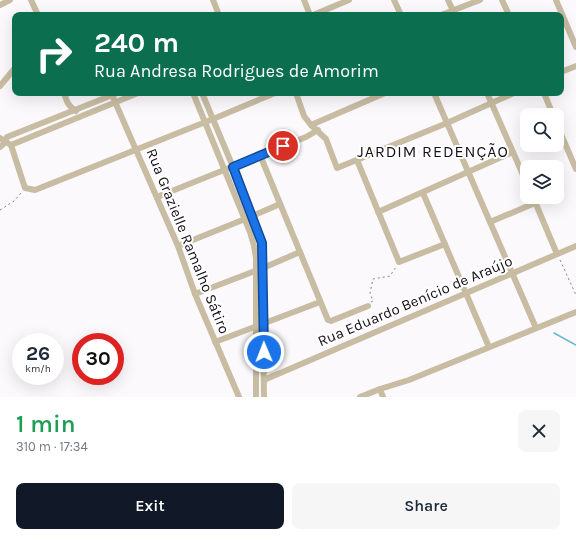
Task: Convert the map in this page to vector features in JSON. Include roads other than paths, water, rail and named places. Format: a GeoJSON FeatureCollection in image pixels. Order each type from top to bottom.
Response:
{"type":"FeatureCollection","features":[{"type":"Feature","properties":{"kind":"street"},"geometry":{"type":"LineString","coordinates":[[0,5],[10,0]]}},
{"type":"Feature","properties":{"kind":"street"},"geometry":{"type":"LineString","coordinates":[[31,0],[37,12]]}},
{"type":"Feature","properties":{"kind":"street"},"geometry":{"type":"LineString","coordinates":[[213,0],[218,12]]}},
{"type":"Feature","properties":{"kind":"street"},"geometry":{"type":"LineString","coordinates":[[304,0],[310,12]]}},
{"type":"Feature","properties":{"kind":"street"},"geometry":{"type":"LineString","coordinates":[[319,12],[350,0]]}},
{"type":"Feature","properties":{"kind":"street"},"geometry":{"type":"LineString","coordinates":[[394,0],[399,12]]}},
{"type":"Feature","properties":{"kind":"street"},"geometry":{"type":"LineString","coordinates":[[448,0],[454,12],[480,0]]}},
{"type":"Feature","properties":{"kind":"street"},"geometry":{"type":"LineString","coordinates":[[502,0],[508,12]]}},
{"type":"Feature","properties":{"kind":"street"},"geometry":{"type":"LineString","coordinates":[[556,0],[561,12]]}},
{"type":"Feature","properties":{"kind":"street"},"geometry":{"type":"LineString","coordinates":[[564,19],[576,47]]}},
{"type":"Feature","properties":{"kind":"street"},"geometry":{"type":"LineString","coordinates":[[564,71],[576,66]]}},
{"type":"Feature","properties":{"kind":"street"},"geometry":{"type":"LineString","coordinates":[[0,86],[12,72]]}},
{"type":"Feature","properties":{"kind":"street"},"geometry":{"type":"LineString","coordinates":[[65,96],[70,107],[83,116]]}},
{"type":"Feature","properties":{"kind":"street"},"geometry":{"type":"LineString","coordinates":[[0,147],[8,141],[109,96]]}},
{"type":"Feature","properties":{"kind":"street","name":"Rua Grazielle Ramalho Sátiro"},"geometry":{"type":"LineString","coordinates":[[114,96],[136,150],[178,246],[215,342],[238,396]]}},
{"type":"Feature","properties":{"kind":"street"},"geometry":{"type":"LineString","coordinates":[[0,138],[8,141],[83,116],[131,96]]}},
{"type":"Feature","properties":{"kind":"street"},"geometry":{"type":"LineString","coordinates":[[194,96],[245,219],[254,246],[256,258],[256,397]]}},
{"type":"Feature","properties":{"kind":"street"},"geometry":{"type":"LineString","coordinates":[[203,96],[233,167],[262,243],[264,397]]}},
{"type":"Feature","properties":{"kind":"street"},"geometry":{"type":"LineString","coordinates":[[8,141],[25,188],[35,190],[205,123],[267,96]]}},
{"type":"Feature","properties":{"kind":"street"},"geometry":{"type":"LineString","coordinates":[[297,96],[304,116],[326,139],[337,168],[447,123],[507,96]]}},
{"type":"Feature","properties":{"kind":"street"},"geometry":{"type":"LineString","coordinates":[[311,125],[378,96]]}},
{"type":"Feature","properties":{"kind":"street"},"geometry":{"type":"LineString","coordinates":[[435,96],[536,328]]}},
{"type":"Feature","properties":{"kind":"street"},"geometry":{"type":"LineString","coordinates":[[488,96],[520,167]]}},
{"type":"Feature","properties":{"kind":"street"},"geometry":{"type":"LineString","coordinates":[[545,96],[550,108]]}},
{"type":"Feature","properties":{"kind":"street"},"geometry":{"type":"LineString","coordinates":[[157,197],[306,138],[318,130]]}},
{"type":"Feature","properties":{"kind":"street"},"geometry":{"type":"LineString","coordinates":[[564,141],[576,169]]}},
{"type":"Feature","properties":{"kind":"street"},"geometry":{"type":"LineString","coordinates":[[378,212],[514,152]]}},
{"type":"Feature","properties":{"kind":"street"},"geometry":{"type":"LineString","coordinates":[[260,155],[328,320],[331,321],[368,306]]}},
{"type":"Feature","properties":{"kind":"street"},"geometry":{"type":"LineString","coordinates":[[357,160],[399,262],[445,244]]}},
{"type":"Feature","properties":{"kind":"street"},"geometry":{"type":"LineString","coordinates":[[423,193],[489,346]]}},
{"type":"Feature","properties":{"kind":"street"},"geometry":{"type":"LineString","coordinates":[[252,216],[280,204]]}},
{"type":"Feature","properties":{"kind":"street"},"geometry":{"type":"LineString","coordinates":[[490,222],[526,204]]}},
{"type":"Feature","properties":{"kind":"street"},"geometry":{"type":"LineString","coordinates":[[536,204],[557,254]]}},
{"type":"Feature","properties":{"kind":"street"},"geometry":{"type":"LineString","coordinates":[[178,246],[245,219]]}},
{"type":"Feature","properties":{"kind":"street","name":"Rua Eduardo Benício de Araújo"},"geometry":{"type":"LineString","coordinates":[[264,380],[576,246]]}},
{"type":"Feature","properties":{"kind":"street"},"geometry":{"type":"LineString","coordinates":[[263,268],[300,252]]}},
{"type":"Feature","properties":{"kind":"street"},"geometry":{"type":"LineString","coordinates":[[196,294],[255,271]]}},
{"type":"Feature","properties":{"kind":"street"},"geometry":{"type":"LineString","coordinates":[[215,342],[320,302]]}},
{"type":"Feature","properties":{"kind":"street"},"geometry":{"type":"LineString","coordinates":[[360,397],[409,380],[489,346],[576,312]]}},
{"type":"Feature","properties":{"kind":"street"},"geometry":{"type":"LineString","coordinates":[[380,389],[383,397]]}},
{"type":"Feature","properties":{"kind":"street"},"geometry":{"type":"LineString","coordinates":[[231,397],[238,396]]}},
{"type":"Feature","properties":{"kind":"waterway"},"geometry":{"type":"LineString","coordinates":[[554,333],[576,345]]}},
{"type":"Feature","properties":{"kind":"district","name":"JARDIM REDENÇÃO"},"geometry":{"type":"Point","coordinates":[433,151]}}]}
